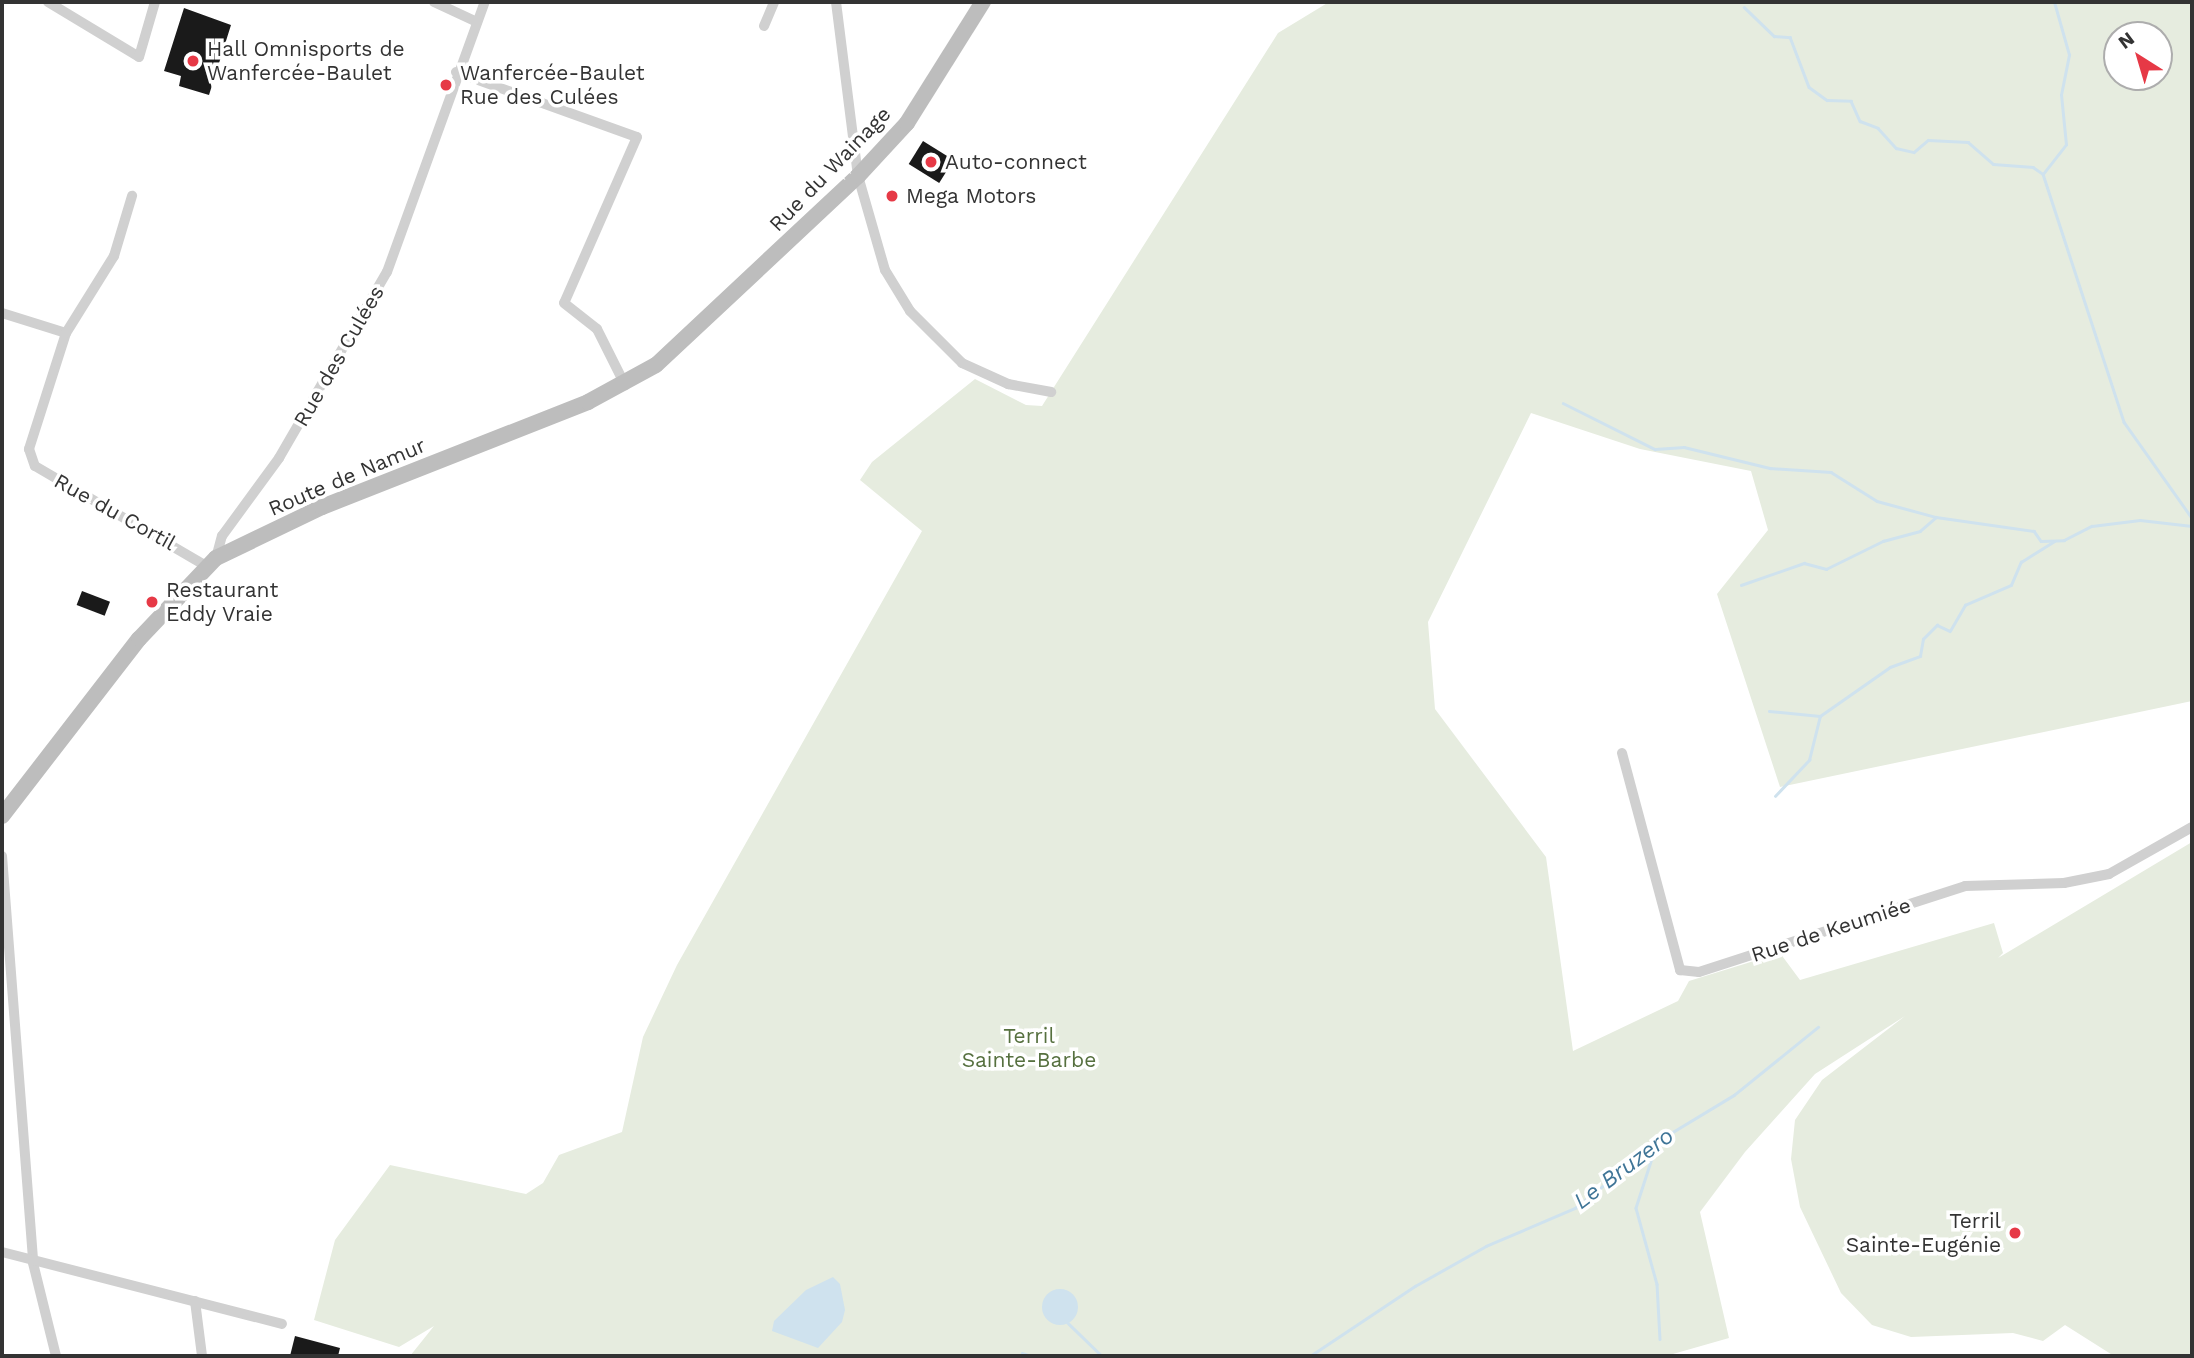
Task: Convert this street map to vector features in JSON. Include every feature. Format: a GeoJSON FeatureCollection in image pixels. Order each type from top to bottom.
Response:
{"type":"FeatureCollection","features":[{"type":"Feature","properties":{"kind":"main road","name":"Rue du Wainage"},"geometry":{"type":"LineString","coordinates":[[773,257],[858,176],[907,123],[982,2]]}},
{"type":"Feature","properties":{"kind":"main road","name":"Route de Namur"},"geometry":{"type":"LineString","coordinates":[[2,816],[139,639],[211,562],[322,507],[625,385],[656,365],[773,257]]}},
{"type":"Feature","properties":{"kind":"street"},"geometry":{"type":"LineString","coordinates":[[48,2],[139,57],[155,2]]}},
{"type":"Feature","properties":{"kind":"street"},"geometry":{"type":"LineString","coordinates":[[434,2],[475,21]]}},
{"type":"Feature","properties":{"kind":"street","name":"Rue des Culées"},"geometry":{"type":"LineString","coordinates":[[211,562],[222,536],[279,458],[387,272],[456,72],[485,2]]}},
{"type":"Feature","properties":{"kind":"street"},"geometry":{"type":"LineString","coordinates":[[764,26],[774,2]]}},
{"type":"Feature","properties":{"kind":"street"},"geometry":{"type":"LineString","coordinates":[[836,2],[858,176],[885,270],[910,311],[962,363],[1008,384],[1051,393]]}},
{"type":"Feature","properties":{"kind":"street"},"geometry":{"type":"LineString","coordinates":[[456,72],[636,137],[564,303],[597,329],[625,385]]}},
{"type":"Feature","properties":{"kind":"street","name":"Rue du Cortil"},"geometry":{"type":"LineString","coordinates":[[132,196],[114,256],[66,333],[30,449],[35,466],[211,562]]}},
{"type":"Feature","properties":{"kind":"street"},"geometry":{"type":"LineString","coordinates":[[2,313],[66,333]]}},
{"type":"Feature","properties":{"kind":"street","name":"Rue de Keumiée"},"geometry":{"type":"LineString","coordinates":[[1622,753],[1680,970],[1699,972],[1965,886],[2064,883],[2109,874],[2192,827]]}},
{"type":"Feature","properties":{"kind":"street"},"geometry":{"type":"LineString","coordinates":[[2,856],[33,1264],[56,1356]]}},
{"type":"Feature","properties":{"kind":"street"},"geometry":{"type":"LineString","coordinates":[[2,1252],[33,1264],[282,1324]]}},
{"type":"Feature","properties":{"kind":"street"},"geometry":{"type":"LineString","coordinates":[[195,1301],[202,1356]]}},
{"type":"Feature","properties":{"kind":"green space","name":"Terril Sainte-Barbe"},"geometry":{"type":"Polygon","coordinates":[[[1329,2],[2192,2],[2192,701],[1780,787],[1717,594],[1768,530],[1751,471],[1640,449],[1531,413],[1428,622],[1435,709],[1546,857],[1573,1051],[1678,1001],[1689,981],[1780,953],[1800,980],[1994,923],[2003,953],[1998,958],[2192,842],[2192,1356],[2114,1356],[2065,1325],[2043,1341],[2013,1333],[1911,1337],[1872,1325],[1841,1293],[1800,1207],[1791,1159],[1795,1120],[1822,1080],[1905,1016],[1815,1074],[1745,1152],[1700,1212],[1729,1338],[1666,1356],[410,1356],[434,1326],[399,1347],[314,1320],[335,1240],[390,1165],[526,1194],[543,1183],[559,1155],[622,1132],[643,1037],[677,965],[922,531],[860,480],[872,462],[975,379],[1026,405],[1042,406],[1278,33],[1329,2]]]}},
{"type":"Feature","properties":{"kind":"water"},"geometry":{"type":"Polygon","coordinates":[[[833,1277],[840,1284],[845,1310],[842,1322],[818,1348],[772,1331],[774,1321],[806,1290],[833,1277]]]}},
{"type":"Feature","properties":{"kind":"water"},"geometry":{"type":"Polygon","coordinates":[[[1060,1289],[1072,1295],[1078,1307],[1072,1319],[1060,1325],[1048,1319],[1042,1307],[1048,1295],[1060,1289]]]}},
{"type":"Feature","properties":{"kind":"building","name":"Hall Omnisports de Wanfercée-Baulet"},"geometry":{"type":"Polygon","coordinates":[[[184,8],[231,25],[209,95],[179,86],[181,76],[164,71],[184,8]]]}},
{"type":"Feature","properties":{"kind":"building","name":"Auto-connect"},"geometry":{"type":"Polygon","coordinates":[[[923,141],[954,160],[939,183],[909,164],[923,141]]]}},
{"type":"Feature","properties":{"kind":"building"},"geometry":{"type":"Polygon","coordinates":[[[82,591],[110,602],[105,616],[77,605],[82,591]]]}},
{"type":"Feature","properties":{"kind":"building"},"geometry":{"type":"Polygon","coordinates":[[[295,1336],[340,1348],[338,1356],[290,1356],[295,1336]]]}},
{"type":"Feature","properties":{"kind":"waterway"},"geometry":{"type":"LineString","coordinates":[[2043,174],[2066,145],[2061,95],[2069,55],[2054,2]]}},
{"type":"Feature","properties":{"kind":"waterway"},"geometry":{"type":"LineString","coordinates":[[1744,7],[1774,36],[1790,37],[1809,87],[1827,100],[1851,101],[1860,121],[1878,128],[1896,148],[1914,152],[1928,140],[1968,142],[1993,164],[2033,167],[2043,174],[2124,422],[2192,518]]}},
{"type":"Feature","properties":{"kind":"waterway"},"geometry":{"type":"LineString","coordinates":[[1563,403],[1655,449],[1684,447],[1770,468],[1831,472],[1877,501],[1936,517]]}},
{"type":"Feature","properties":{"kind":"waterway"},"geometry":{"type":"LineString","coordinates":[[1741,585],[1804,563],[1826,569],[1883,541],[1920,531],[1936,517],[2034,531],[2041,541],[2064,540],[2092,526],[2140,520],[2192,526]]}},
{"type":"Feature","properties":{"kind":"waterway"},"geometry":{"type":"LineString","coordinates":[[1769,711],[1820,716],[1890,667],[1920,656],[1923,639],[1937,625],[1950,631],[1965,605],[2011,585],[2021,562],[2054,541]]}},
{"type":"Feature","properties":{"kind":"waterway"},"geometry":{"type":"LineString","coordinates":[[1775,796],[1809,760],[1820,716]]}},
{"type":"Feature","properties":{"kind":"waterway","name":"Le Bruzero"},"geometry":{"type":"LineString","coordinates":[[1310,1356],[1415,1286],[1486,1246],[1575,1208],[1666,1136],[1734,1095],[1818,1027]]}},
{"type":"Feature","properties":{"kind":"waterway"},"geometry":{"type":"LineString","coordinates":[[1656,1146],[1636,1208],[1657,1284],[1660,1339]]}},
{"type":"Feature","properties":{"kind":"waterway"},"geometry":{"type":"LineString","coordinates":[[1068,1323],[1102,1356]]}},
{"type":"Feature","properties":{"kind":"waterway"},"geometry":{"type":"LineString","coordinates":[[1022,1353],[1031,1356]]}},
{"type":"Feature","properties":{"kind":"place","name":"Hall Omnisports de Wanfercée-Baulet"},"geometry":{"type":"Point","coordinates":[193,61]}},
{"type":"Feature","properties":{"kind":"place","name":"Wanfercée-Baulet Rue des Culées"},"geometry":{"type":"Point","coordinates":[446,85]}},
{"type":"Feature","properties":{"kind":"place","name":"Auto-connect"},"geometry":{"type":"Point","coordinates":[931,162]}},
{"type":"Feature","properties":{"kind":"place","name":"Mega Motors"},"geometry":{"type":"Point","coordinates":[892,196]}},
{"type":"Feature","properties":{"kind":"place","name":"Restaurant Eddy Vraie"},"geometry":{"type":"Point","coordinates":[152,602]}},
{"type":"Feature","properties":{"kind":"place","name":"Terril Sainte-Eugénie"},"geometry":{"type":"Point","coordinates":[2015,1233]}}]}
